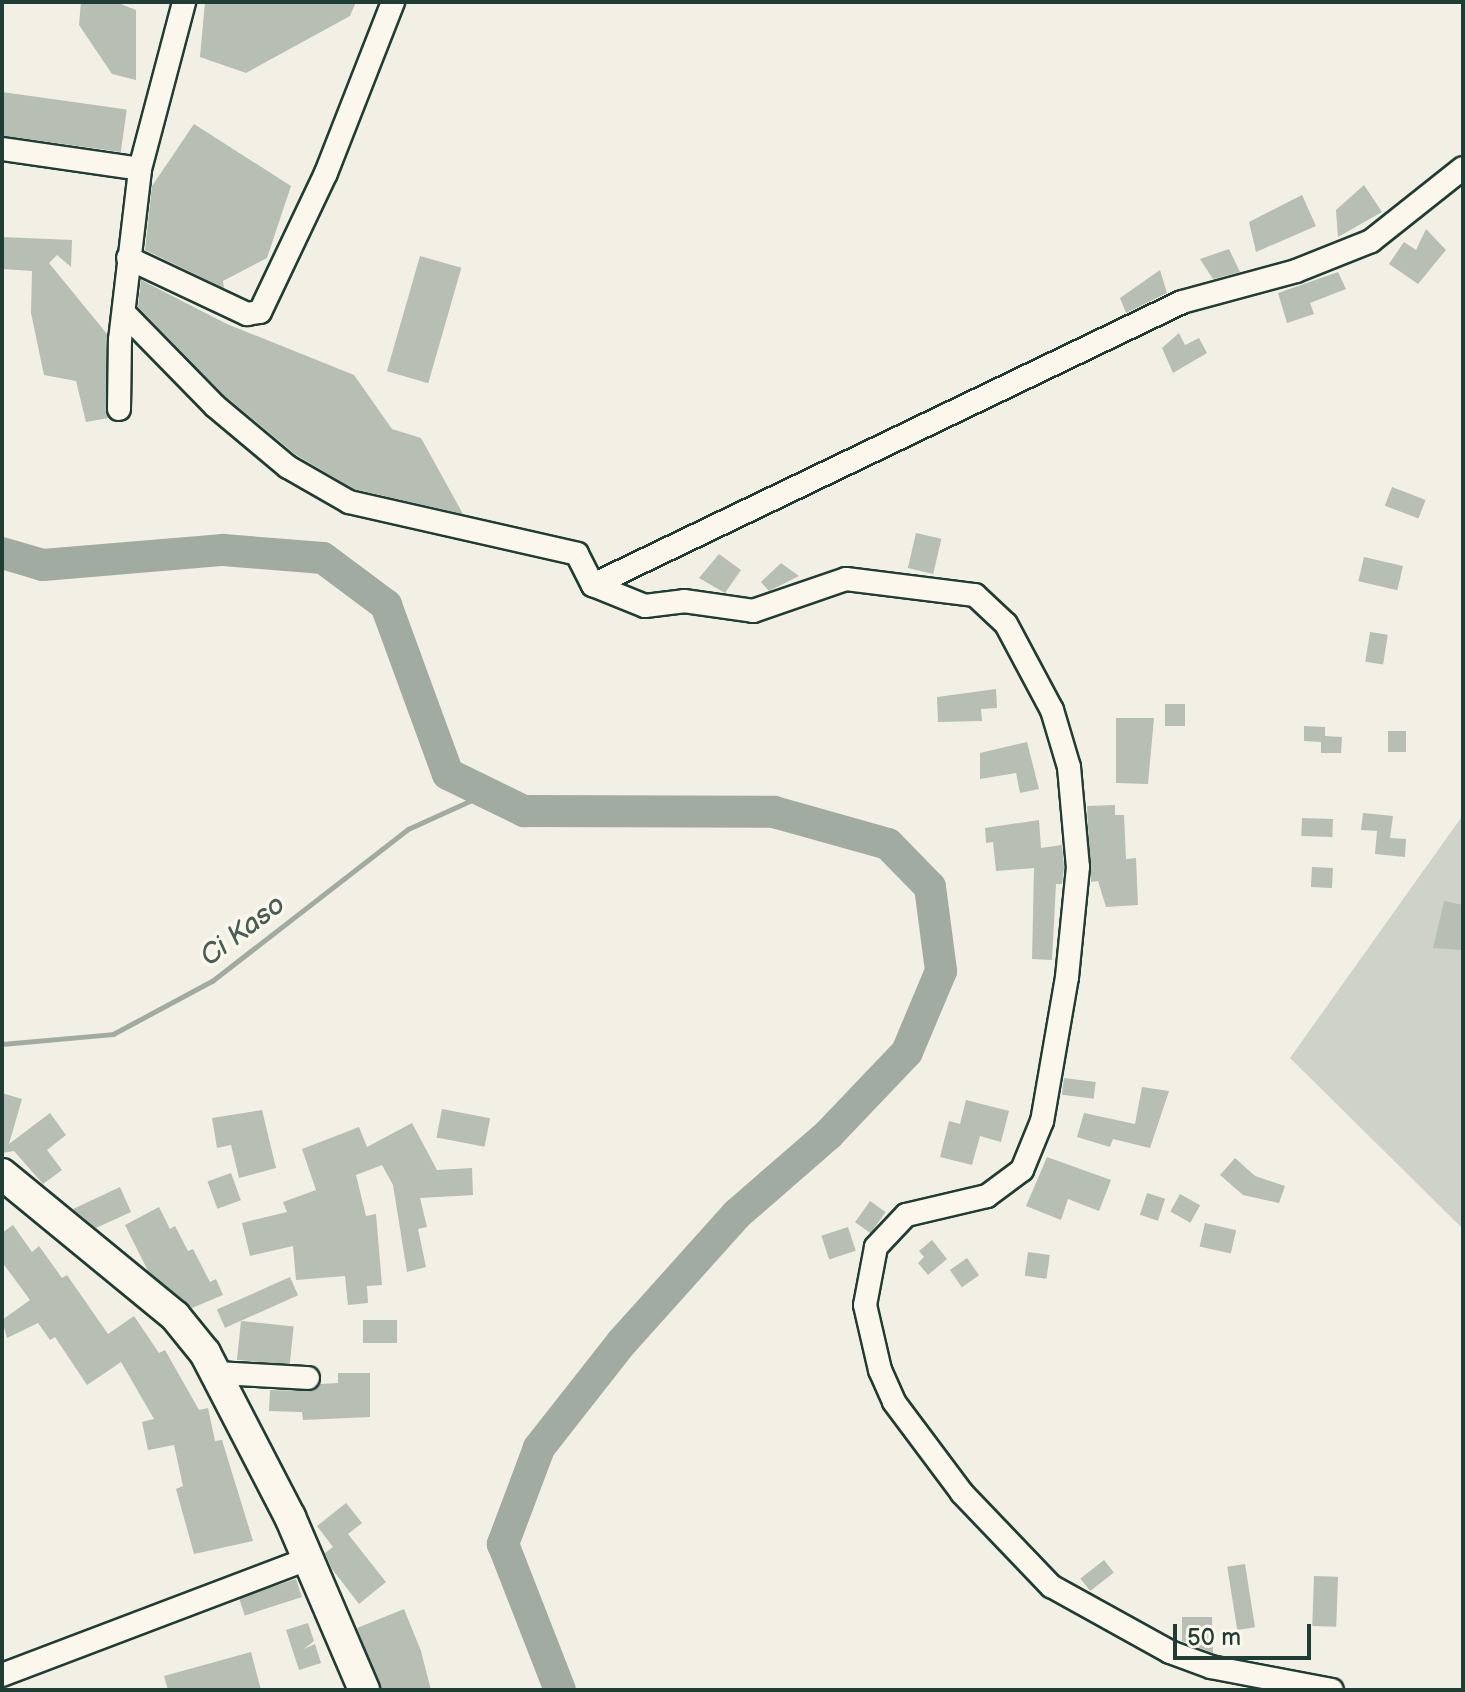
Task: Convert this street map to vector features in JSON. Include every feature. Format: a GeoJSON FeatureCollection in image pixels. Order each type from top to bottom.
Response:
{"type":"FeatureCollection","features":[{"type":"Feature","properties":{"kind":"street"},"geometry":{"type":"LineString","coordinates":[[119,409],[128,258],[140,169],[184,2]]}},
{"type":"Feature","properties":{"kind":"street"},"geometry":{"type":"LineString","coordinates":[[128,258],[247,314],[260,312],[326,173],[393,2]]}},
{"type":"Feature","properties":{"kind":"street"},"geometry":{"type":"LineString","coordinates":[[2,149],[140,169]]}},
{"type":"Feature","properties":{"kind":"street"},"geometry":{"type":"LineString","coordinates":[[593,585],[1182,302],[1296,271],[1371,241],[1463,168]]}},
{"type":"Feature","properties":{"kind":"street"},"geometry":{"type":"LineString","coordinates":[[126,315],[215,406],[288,467],[349,502],[577,554],[593,585],[645,606],[684,601],[753,611],[846,579],[975,595],[1006,624],[1052,710],[1069,767],[1078,867],[1067,977],[1042,1121],[1022,1170],[987,1196],[906,1215],[876,1247],[865,1305],[880,1370],[894,1402],[962,1493],[1051,1586],[1170,1652],[1211,1667],[1332,1690]]}},
{"type":"Feature","properties":{"kind":"street"},"geometry":{"type":"LineString","coordinates":[[2,1174],[175,1316],[218,1373],[308,1559],[364,1690]]}},
{"type":"Feature","properties":{"kind":"street"},"geometry":{"type":"LineString","coordinates":[[218,1373],[308,1378]]}},
{"type":"Feature","properties":{"kind":"street"},"geometry":{"type":"LineString","coordinates":[[2,1675],[308,1559]]}},
{"type":"Feature","properties":{"kind":"shaded area"},"geometry":{"type":"Polygon","coordinates":[[[1463,815],[1463,1229],[1290,1058],[1463,815]]]}},
{"type":"Feature","properties":{"kind":"building"},"geometry":{"type":"Polygon","coordinates":[[[81,2],[116,2],[136,10],[136,80],[112,74],[79,25],[81,2]]]}},
{"type":"Feature","properties":{"kind":"building"},"geometry":{"type":"Polygon","coordinates":[[[205,2],[356,2],[350,16],[246,73],[200,57],[205,2]]]}},
{"type":"Feature","properties":{"kind":"building"},"geometry":{"type":"Polygon","coordinates":[[[2,92],[127,110],[121,152],[2,135],[2,92]]]}},
{"type":"Feature","properties":{"kind":"building"},"geometry":{"type":"Polygon","coordinates":[[[194,124],[291,186],[267,258],[223,281],[224,288],[145,250],[152,186],[194,124]]]}},
{"type":"Feature","properties":{"kind":"building"},"geometry":{"type":"Polygon","coordinates":[[[1364,185],[1382,212],[1338,237],[1336,210],[1364,185]]]}},
{"type":"Feature","properties":{"kind":"building"},"geometry":{"type":"Polygon","coordinates":[[[1302,195],[1316,226],[1256,252],[1249,222],[1302,195]]]}},
{"type":"Feature","properties":{"kind":"building"},"geometry":{"type":"Polygon","coordinates":[[[1426,229],[1446,250],[1418,284],[1389,264],[1404,242],[1416,250],[1426,229]]]}},
{"type":"Feature","properties":{"kind":"building"},"geometry":{"type":"Polygon","coordinates":[[[2,237],[72,240],[71,267],[57,255],[49,263],[107,334],[109,418],[86,422],[76,381],[44,375],[31,313],[32,271],[2,269],[2,237]]]}},
{"type":"Feature","properties":{"kind":"building"},"geometry":{"type":"Polygon","coordinates":[[[1229,249],[1240,272],[1213,279],[1200,259],[1229,249]]]}},
{"type":"Feature","properties":{"kind":"building"},"geometry":{"type":"Polygon","coordinates":[[[420,256],[461,268],[428,383],[387,371],[420,256]]]}},
{"type":"Feature","properties":{"kind":"building"},"geometry":{"type":"Polygon","coordinates":[[[1160,270],[1167,293],[1126,313],[1120,298],[1160,270]]]}},
{"type":"Feature","properties":{"kind":"building"},"geometry":{"type":"Polygon","coordinates":[[[1338,272],[1346,289],[1310,303],[1314,314],[1287,323],[1278,293],[1338,272]]]}},
{"type":"Feature","properties":{"kind":"building"},"geometry":{"type":"Polygon","coordinates":[[[141,280],[227,324],[354,375],[392,429],[421,438],[463,514],[354,489],[296,455],[225,396],[138,307],[141,280]]]}},
{"type":"Feature","properties":{"kind":"building"},"geometry":{"type":"Polygon","coordinates":[[[1179,333],[1185,345],[1199,338],[1207,353],[1173,373],[1162,348],[1179,333]]]}},
{"type":"Feature","properties":{"kind":"building"},"geometry":{"type":"Polygon","coordinates":[[[1392,487],[1426,500],[1418,519],[1385,506],[1392,487]]]}},
{"type":"Feature","properties":{"kind":"building"},"geometry":{"type":"Polygon","coordinates":[[[916,533],[941,539],[933,574],[908,568],[916,533]]]}},
{"type":"Feature","properties":{"kind":"building"},"geometry":{"type":"Polygon","coordinates":[[[719,554],[741,570],[725,593],[699,578],[719,554]]]}},
{"type":"Feature","properties":{"kind":"building"},"geometry":{"type":"Polygon","coordinates":[[[1364,557],[1403,566],[1397,590],[1358,581],[1364,557]]]}},
{"type":"Feature","properties":{"kind":"building"},"geometry":{"type":"Polygon","coordinates":[[[781,563],[799,576],[769,591],[761,582],[781,563]]]}},
{"type":"Feature","properties":{"kind":"building"},"geometry":{"type":"Polygon","coordinates":[[[1370,632],[1388,635],[1383,664],[1365,662],[1370,632]]]}},
{"type":"Feature","properties":{"kind":"building"},"geometry":{"type":"Polygon","coordinates":[[[996,689],[997,708],[981,709],[982,721],[938,722],[937,697],[996,689]]]}},
{"type":"Feature","properties":{"kind":"building"},"geometry":{"type":"Polygon","coordinates":[[[1165,704],[1185,704],[1185,726],[1165,726],[1165,704]]]}},
{"type":"Feature","properties":{"kind":"building"},"geometry":{"type":"Polygon","coordinates":[[[1116,718],[1154,718],[1148,784],[1116,783],[1116,718]]]}},
{"type":"Feature","properties":{"kind":"building"},"geometry":{"type":"Polygon","coordinates":[[[1304,726],[1325,727],[1325,736],[1342,737],[1341,753],[1321,753],[1321,742],[1304,741],[1304,726]]]}},
{"type":"Feature","properties":{"kind":"building"},"geometry":{"type":"Polygon","coordinates":[[[1388,731],[1406,731],[1406,752],[1388,752],[1388,731]]]}},
{"type":"Feature","properties":{"kind":"building"},"geometry":{"type":"Polygon","coordinates":[[[1027,742],[1039,789],[1020,793],[1016,773],[980,779],[980,753],[1027,742]]]}},
{"type":"Feature","properties":{"kind":"building"},"geometry":{"type":"Polygon","coordinates":[[[1115,805],[1115,815],[1124,815],[1126,859],[1136,858],[1138,905],[1106,907],[1098,881],[1091,882],[1087,806],[1115,805]]]}},
{"type":"Feature","properties":{"kind":"building"},"geometry":{"type":"Polygon","coordinates":[[[1363,813],[1393,816],[1390,838],[1406,839],[1405,857],[1375,854],[1377,831],[1361,830],[1363,813]]]}},
{"type":"Feature","properties":{"kind":"building"},"geometry":{"type":"Polygon","coordinates":[[[1302,818],[1333,819],[1332,837],[1301,836],[1302,818]]]}},
{"type":"Feature","properties":{"kind":"building"},"geometry":{"type":"Polygon","coordinates":[[[1039,820],[1041,848],[1062,845],[1064,867],[1062,884],[1056,884],[1052,960],[1032,959],[1034,868],[996,871],[993,842],[986,843],[985,828],[1039,820]]]}},
{"type":"Feature","properties":{"kind":"building"},"geometry":{"type":"Polygon","coordinates":[[[1312,867],[1333,868],[1332,888],[1311,887],[1312,867]]]}},
{"type":"Feature","properties":{"kind":"building"},"geometry":{"type":"Polygon","coordinates":[[[1444,901],[1463,905],[1463,950],[1433,948],[1444,901]]]}},
{"type":"Feature","properties":{"kind":"building"},"geometry":{"type":"Polygon","coordinates":[[[1064,1078],[1096,1082],[1094,1099],[1062,1095],[1064,1078]]]}},
{"type":"Feature","properties":{"kind":"building"},"geometry":{"type":"Polygon","coordinates":[[[1142,1087],[1169,1091],[1150,1148],[1113,1139],[1110,1147],[1077,1137],[1084,1113],[1135,1124],[1142,1087]]]}},
{"type":"Feature","properties":{"kind":"building"},"geometry":{"type":"Polygon","coordinates":[[[2,1093],[22,1099],[9,1144],[50,1113],[66,1135],[47,1150],[62,1170],[43,1184],[14,1151],[2,1153],[2,1093]]]}},
{"type":"Feature","properties":{"kind":"building"},"geometry":{"type":"Polygon","coordinates":[[[966,1100],[1009,1111],[1001,1142],[980,1136],[972,1165],[940,1157],[949,1121],[960,1124],[966,1100]]]}},
{"type":"Feature","properties":{"kind":"building"},"geometry":{"type":"Polygon","coordinates":[[[442,1109],[490,1118],[485,1147],[436,1137],[442,1109]]]}},
{"type":"Feature","properties":{"kind":"building"},"geometry":{"type":"Polygon","coordinates":[[[262,1110],[276,1168],[239,1178],[231,1145],[217,1148],[212,1118],[262,1110]]]}},
{"type":"Feature","properties":{"kind":"building"},"geometry":{"type":"Polygon","coordinates":[[[412,1123],[437,1170],[472,1168],[473,1195],[420,1198],[427,1227],[418,1229],[426,1267],[407,1272],[393,1185],[382,1165],[356,1175],[366,1216],[376,1214],[382,1285],[367,1286],[368,1303],[348,1305],[345,1276],[296,1280],[293,1246],[250,1256],[242,1223],[287,1212],[283,1202],[316,1190],[302,1149],[359,1127],[367,1147],[412,1123]]]}},
{"type":"Feature","properties":{"kind":"building"},"geometry":{"type":"Polygon","coordinates":[[[1047,1157],[1111,1180],[1099,1211],[1068,1199],[1061,1220],[1026,1206],[1047,1157]]]}},
{"type":"Feature","properties":{"kind":"building"},"geometry":{"type":"Polygon","coordinates":[[[1235,1158],[1255,1176],[1285,1186],[1279,1203],[1243,1195],[1220,1175],[1235,1158]]]}},
{"type":"Feature","properties":{"kind":"building"},"geometry":{"type":"Polygon","coordinates":[[[231,1173],[241,1200],[217,1209],[208,1182],[231,1173]]]}},
{"type":"Feature","properties":{"kind":"building"},"geometry":{"type":"Polygon","coordinates":[[[120,1187],[131,1212],[96,1228],[73,1209],[120,1187]]]}},
{"type":"Feature","properties":{"kind":"building"},"geometry":{"type":"Polygon","coordinates":[[[1147,1193],[1165,1199],[1158,1221],[1140,1215],[1147,1193]]]}},
{"type":"Feature","properties":{"kind":"building"},"geometry":{"type":"Polygon","coordinates":[[[1180,1194],[1200,1205],[1190,1223],[1170,1211],[1180,1194]]]}},
{"type":"Feature","properties":{"kind":"building"},"geometry":{"type":"Polygon","coordinates":[[[870,1201],[886,1212],[871,1233],[855,1222],[870,1201]]]}},
{"type":"Feature","properties":{"kind":"building"},"geometry":{"type":"Polygon","coordinates":[[[159,1207],[170,1229],[175,1226],[188,1251],[193,1249],[210,1282],[216,1279],[223,1295],[192,1308],[148,1271],[125,1225],[159,1207]]]}},
{"type":"Feature","properties":{"kind":"building"},"geometry":{"type":"Polygon","coordinates":[[[1205,1223],[1236,1230],[1231,1254],[1200,1246],[1205,1223]]]}},
{"type":"Feature","properties":{"kind":"building"},"geometry":{"type":"Polygon","coordinates":[[[13,1225],[32,1252],[39,1246],[62,1278],[67,1275],[108,1334],[134,1316],[159,1353],[165,1350],[199,1410],[208,1408],[215,1441],[222,1440],[253,1541],[194,1554],[176,1489],[183,1486],[174,1445],[148,1450],[142,1422],[154,1419],[121,1362],[87,1385],[55,1337],[50,1340],[38,1323],[7,1338],[2,1320],[30,1300],[2,1262],[2,1233],[13,1225]]]}},
{"type":"Feature","properties":{"kind":"building"},"geometry":{"type":"Polygon","coordinates":[[[848,1227],[856,1251],[829,1259],[821,1236],[848,1227]]]}},
{"type":"Feature","properties":{"kind":"building"},"geometry":{"type":"Polygon","coordinates":[[[932,1240],[947,1259],[928,1275],[918,1263],[924,1257],[919,1251],[932,1240]]]}},
{"type":"Feature","properties":{"kind":"building"},"geometry":{"type":"Polygon","coordinates":[[[1028,1252],[1050,1255],[1046,1279],[1025,1276],[1028,1252]]]}},
{"type":"Feature","properties":{"kind":"building"},"geometry":{"type":"Polygon","coordinates":[[[967,1258],[979,1275],[962,1287],[950,1270],[967,1258]]]}},
{"type":"Feature","properties":{"kind":"building"},"geometry":{"type":"Polygon","coordinates":[[[290,1277],[298,1295],[225,1328],[217,1310],[290,1277]]]}},
{"type":"Feature","properties":{"kind":"building"},"geometry":{"type":"Polygon","coordinates":[[[363,1320],[397,1320],[397,1343],[363,1343],[363,1320]]]}},
{"type":"Feature","properties":{"kind":"building"},"geometry":{"type":"Polygon","coordinates":[[[241,1321],[294,1327],[290,1365],[237,1360],[241,1321]]]}},
{"type":"Feature","properties":{"kind":"building"},"geometry":{"type":"Polygon","coordinates":[[[338,1373],[370,1373],[370,1417],[303,1420],[302,1412],[269,1411],[270,1390],[314,1391],[320,1384],[338,1383],[338,1373]]]}},
{"type":"Feature","properties":{"kind":"building"},"geometry":{"type":"Polygon","coordinates":[[[346,1503],[362,1523],[348,1534],[386,1582],[359,1604],[332,1569],[325,1553],[333,1547],[317,1526],[346,1503]]]}},
{"type":"Feature","properties":{"kind":"building"},"geometry":{"type":"Polygon","coordinates":[[[1104,1560],[1114,1573],[1090,1591],[1080,1578],[1104,1560]]]}},
{"type":"Feature","properties":{"kind":"building"},"geometry":{"type":"Polygon","coordinates":[[[1245,1564],[1255,1627],[1237,1630],[1227,1567],[1245,1564]]]}},
{"type":"Feature","properties":{"kind":"building"},"geometry":{"type":"Polygon","coordinates":[[[1314,1576],[1338,1577],[1336,1627],[1312,1626],[1314,1576]]]}},
{"type":"Feature","properties":{"kind":"building"},"geometry":{"type":"Polygon","coordinates":[[[296,1579],[302,1597],[245,1616],[239,1598],[296,1579]]]}},
{"type":"Feature","properties":{"kind":"building"},"geometry":{"type":"Polygon","coordinates":[[[404,1609],[421,1651],[431,1690],[382,1690],[357,1628],[404,1609]]]}},
{"type":"Feature","properties":{"kind":"building"},"geometry":{"type":"Polygon","coordinates":[[[1182,1617],[1212,1617],[1213,1653],[1182,1641],[1182,1617]]]}},
{"type":"Feature","properties":{"kind":"building"},"geometry":{"type":"Polygon","coordinates":[[[308,1623],[314,1641],[304,1649],[315,1644],[321,1663],[299,1670],[286,1630],[308,1623]]]}},
{"type":"Feature","properties":{"kind":"building"},"geometry":{"type":"Polygon","coordinates":[[[251,1652],[261,1690],[168,1690],[164,1676],[251,1652]]]}},
{"type":"Feature","properties":{"kind":"waterway"},"geometry":{"type":"LineString","coordinates":[[2,553],[43,565],[223,550],[323,558],[386,605],[448,774],[524,811],[774,812],[888,844],[930,887],[941,971],[907,1052],[829,1134],[737,1214],[622,1342],[539,1448],[503,1544],[560,1690]]}},
{"type":"Feature","properties":{"kind":"waterway","name":"Ci Kaso"},"geometry":{"type":"LineString","coordinates":[[2,1044],[113,1034],[212,981],[408,829],[487,793]]}}]}
